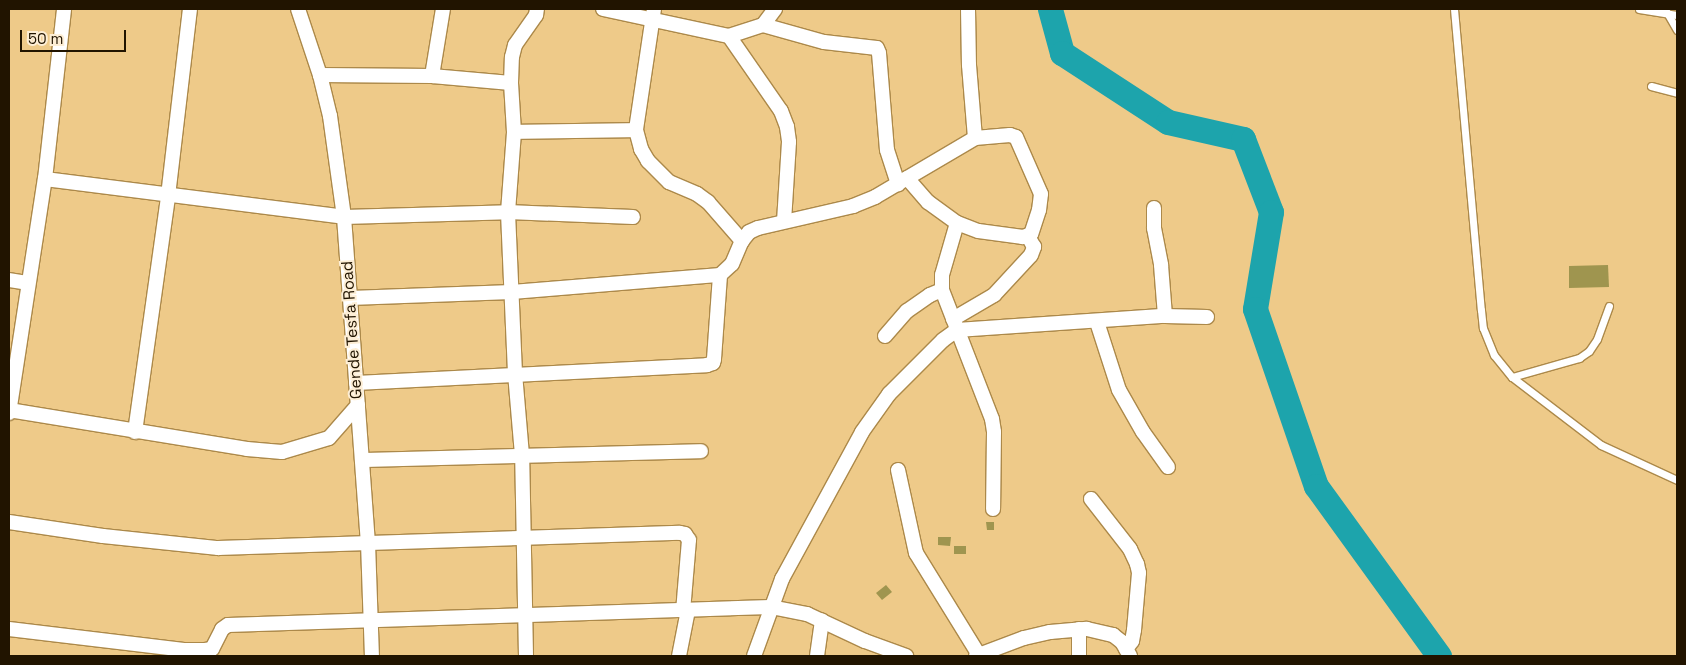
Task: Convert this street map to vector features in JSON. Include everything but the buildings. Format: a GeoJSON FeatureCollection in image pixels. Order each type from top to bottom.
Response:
{"type":"FeatureCollection","features":[{"type":"Feature","properties":{"kind":"street"},"geometry":{"type":"LineString","coordinates":[[64,9],[44,179],[9,411],[247,450],[282,452],[329,438],[358,405]]}},
{"type":"Feature","properties":{"kind":"street"},"geometry":{"type":"LineString","coordinates":[[135,432],[168,196],[190,9]]}},
{"type":"Feature","properties":{"kind":"street","name":"Gende Tesfa Road"},"geometry":{"type":"LineString","coordinates":[[298,9],[320,75],[330,116],[344,217],[368,543],[372,656]]}},
{"type":"Feature","properties":{"kind":"street"},"geometry":{"type":"LineString","coordinates":[[432,76],[443,9]]}},
{"type":"Feature","properties":{"kind":"street"},"geometry":{"type":"LineString","coordinates":[[602,9],[654,15],[729,36],[763,25],[824,42],[877,48],[879,53],[887,150],[902,181],[957,223],[978,231],[1028,236]]}},
{"type":"Feature","properties":{"kind":"street"},"geometry":{"type":"LineString","coordinates":[[763,25],[775,9]]}},
{"type":"Feature","properties":{"kind":"street"},"geometry":{"type":"LineString","coordinates":[[968,9],[969,65],[975,138]]}},
{"type":"Feature","properties":{"kind":"street"},"geometry":{"type":"LineString","coordinates":[[526,656],[522,455],[515,373],[508,212],[514,132],[511,65],[515,46],[540,11]]}},
{"type":"Feature","properties":{"kind":"street"},"geometry":{"type":"LineString","coordinates":[[654,15],[636,130],[641,149],[648,161],[669,182],[697,194],[708,202],[742,240]]}},
{"type":"Feature","properties":{"kind":"street"},"geometry":{"type":"LineString","coordinates":[[729,36],[781,110],[787,126],[789,142],[784,221]]}},
{"type":"Feature","properties":{"kind":"street"},"geometry":{"type":"LineString","coordinates":[[320,75],[432,76],[511,83]]}},
{"type":"Feature","properties":{"kind":"street"},"geometry":{"type":"LineString","coordinates":[[514,132],[636,130]]}},
{"type":"Feature","properties":{"kind":"street"},"geometry":{"type":"LineString","coordinates":[[350,298],[512,292],[720,275],[732,264],[742,240],[758,228],[784,221],[818,216],[853,206],[902,181],[975,138],[1010,135],[1016,137],[1041,194],[1039,210],[1028,236]]}},
{"type":"Feature","properties":{"kind":"street"},"geometry":{"type":"LineString","coordinates":[[44,179],[344,217],[508,212],[633,217]]}},
{"type":"Feature","properties":{"kind":"street"},"geometry":{"type":"LineString","coordinates":[[1154,208],[1154,228],[1161,265],[1165,316]]}},
{"type":"Feature","properties":{"kind":"street"},"geometry":{"type":"LineString","coordinates":[[957,223],[942,275],[942,290],[992,419],[994,432],[993,509]]}},
{"type":"Feature","properties":{"kind":"street"},"geometry":{"type":"LineString","coordinates":[[754,656],[771,607],[790,563],[873,414],[889,394],[955,325],[994,295],[1031,255],[1034,247],[1028,236]]}},
{"type":"Feature","properties":{"kind":"street"},"geometry":{"type":"LineString","coordinates":[[356,382],[515,373],[688,368],[713,362],[720,275]]}},
{"type":"Feature","properties":{"kind":"street"},"geometry":{"type":"LineString","coordinates":[[9,280],[28,283]]}},
{"type":"Feature","properties":{"kind":"street"},"geometry":{"type":"LineString","coordinates":[[885,336],[907,311],[930,295],[942,290]]}},
{"type":"Feature","properties":{"kind":"street"},"geometry":{"type":"LineString","coordinates":[[955,325],[1097,322],[1165,316],[1207,317]]}},
{"type":"Feature","properties":{"kind":"street"},"geometry":{"type":"LineString","coordinates":[[1097,322],[1119,390],[1143,432],[1168,467]]}},
{"type":"Feature","properties":{"kind":"street"},"geometry":{"type":"LineString","coordinates":[[362,460],[701,451]]}},
{"type":"Feature","properties":{"kind":"street"},"geometry":{"type":"LineString","coordinates":[[898,470],[916,552],[977,656],[1033,636],[1079,629],[1112,635],[1122,642],[1128,653]]}},
{"type":"Feature","properties":{"kind":"street"},"geometry":{"type":"LineString","coordinates":[[1092,499],[1130,549],[1137,564],[1139,573],[1134,630],[1128,653]]}},
{"type":"Feature","properties":{"kind":"street"},"geometry":{"type":"LineString","coordinates":[[9,522],[103,536],[218,548],[685,534],[689,540],[685,610],[679,656]]}},
{"type":"Feature","properties":{"kind":"street"},"geometry":{"type":"LineString","coordinates":[[9,628],[186,650],[205,650],[212,649],[222,629],[228,625],[525,617],[771,607],[799,611],[865,641],[906,656]]}},
{"type":"Feature","properties":{"kind":"street"},"geometry":{"type":"LineString","coordinates":[[817,656],[822,620]]}},
{"type":"Feature","properties":{"kind":"street"},"geometry":{"type":"LineString","coordinates":[[1079,629],[1079,656]]}},
{"type":"Feature","properties":{"kind":"street"},"geometry":{"type":"LineString","coordinates":[[865,641],[865,656]]}},
{"type":"Feature","properties":{"kind":"lane"},"geometry":{"type":"LineString","coordinates":[[1454,9],[1483,328],[1494,355],[1512,377],[1600,445],[1677,480]]}},
{"type":"Feature","properties":{"kind":"lane"},"geometry":{"type":"LineString","coordinates":[[1639,9],[1666,11],[1677,15]]}},
{"type":"Feature","properties":{"kind":"lane"},"geometry":{"type":"LineString","coordinates":[[1666,11],[1677,30]]}},
{"type":"Feature","properties":{"kind":"lane"},"geometry":{"type":"LineString","coordinates":[[1651,86],[1677,93]]}},
{"type":"Feature","properties":{"kind":"lane"},"geometry":{"type":"LineString","coordinates":[[1512,377],[1578,358],[1589,351],[1597,339],[1609,306]]}},
{"type":"Feature","properties":{"kind":"waterway"},"geometry":{"type":"LineString","coordinates":[[1050,9],[1062,53],[1168,122],[1243,139],[1271,212],[1255,309],[1316,486],[1439,656]]}}]}
